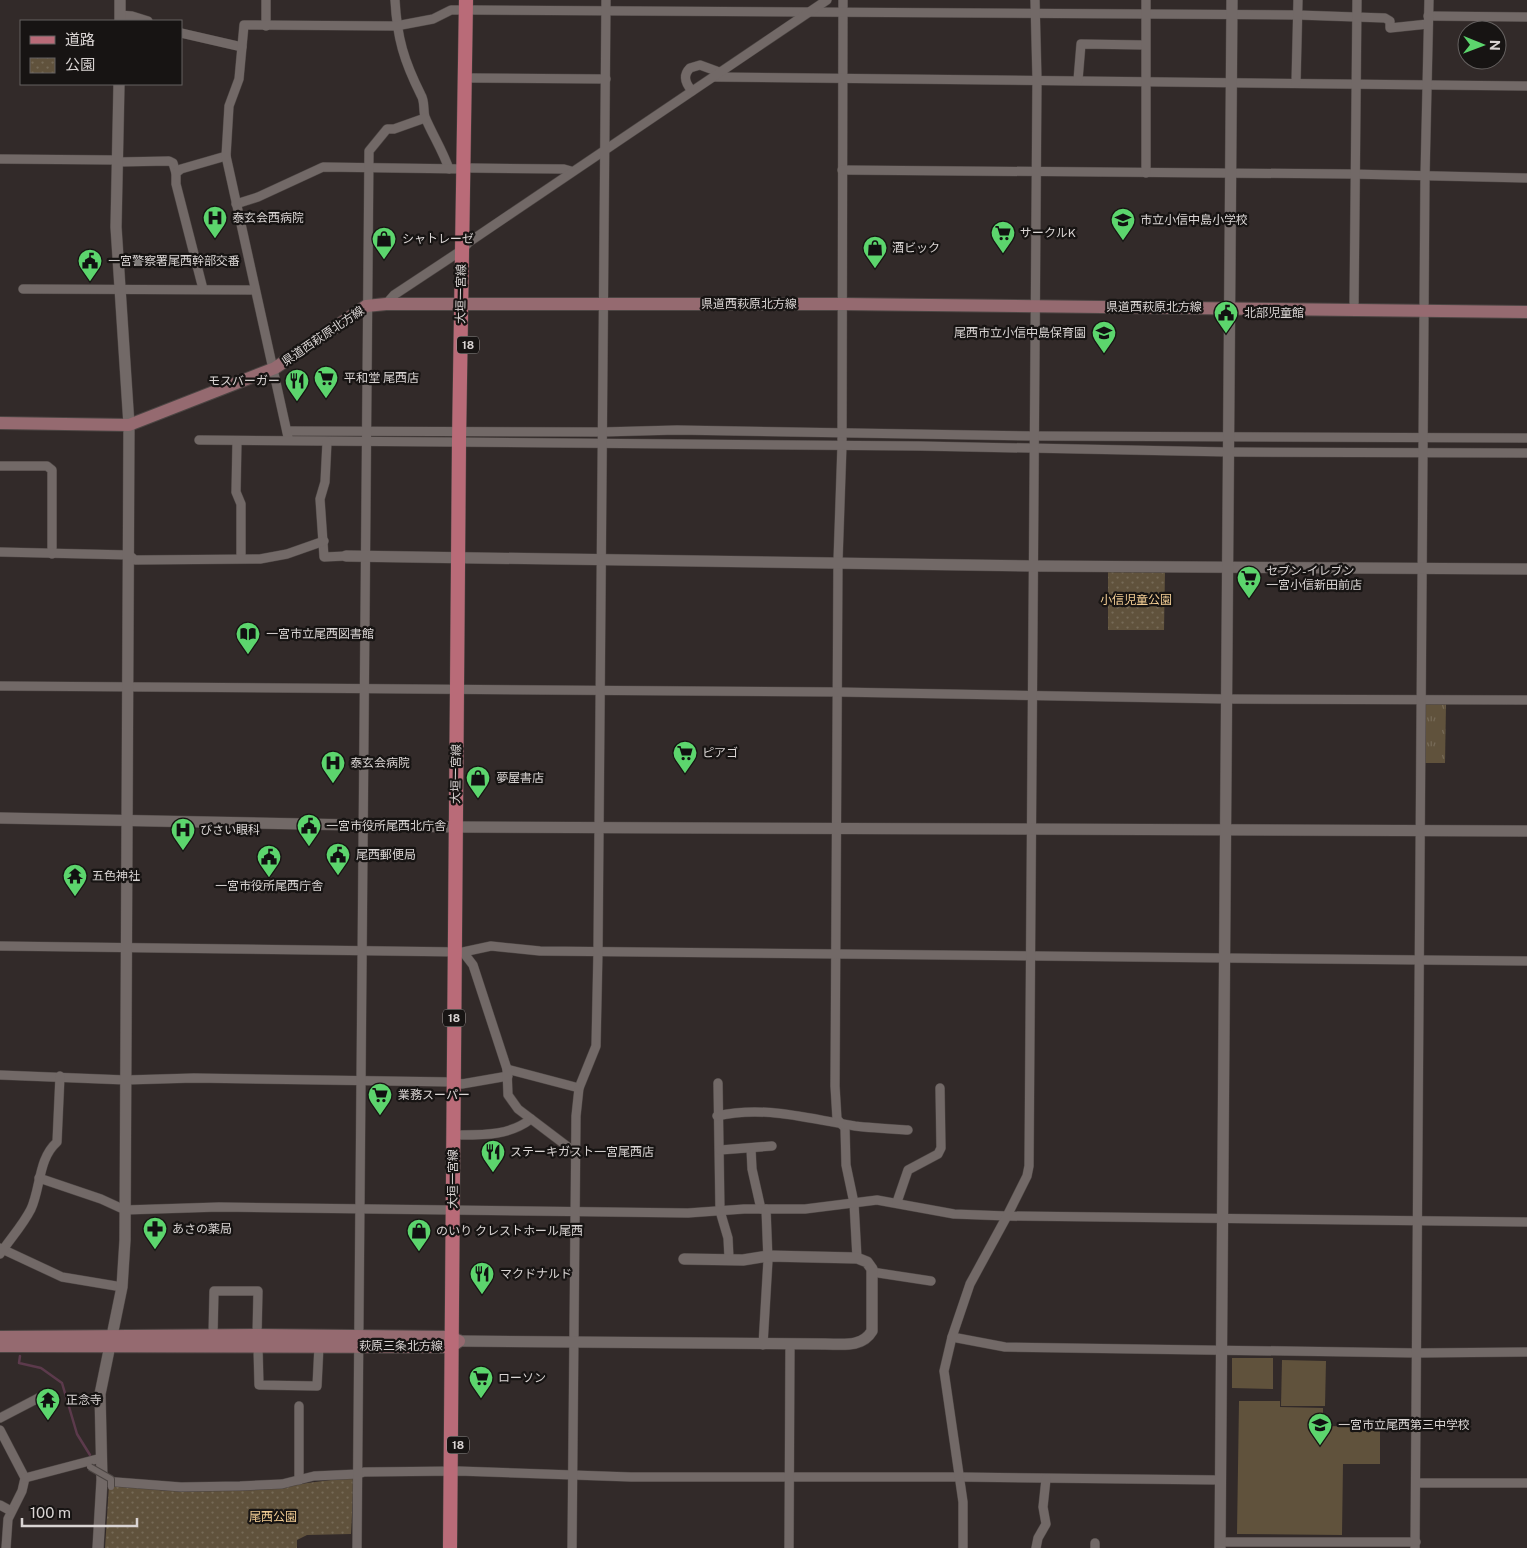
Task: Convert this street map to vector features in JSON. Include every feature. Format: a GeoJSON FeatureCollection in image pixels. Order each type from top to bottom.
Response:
{"type":"FeatureCollection","features":[{"type":"Feature","properties":{"kind":"main road","name":"大垣一宮線"},"geometry":{"type":"LineString","coordinates":[[467,169],[472,78],[470,5]]}},
{"type":"Feature","properties":{"kind":"main road","name":"大垣一宮線"},"geometry":{"type":"LineString","coordinates":[[457,1548],[454,1471],[454,1342],[457,1211],[465,246],[470,5]]}},
{"type":"Feature","properties":{"kind":"main road","name":"県道西萩原北方線"},"geometry":{"type":"LineString","coordinates":[[0,423],[129,425],[272,369],[366,306],[386,304],[842,304],[1230,307],[1527,312]]}},
{"type":"Feature","properties":{"kind":"main road","name":"大垣一宮線"},"geometry":{"type":"LineString","coordinates":[[457,1211],[461,1135],[458,1083]]}},
{"type":"Feature","properties":{"kind":"main road","name":"萩原三条北方線"},"geometry":{"type":"LineString","coordinates":[[0,1337],[110,1342],[213,1335],[319,1346],[360,1341]]}},
{"type":"Feature","properties":{"kind":"main road","name":"萩原三条北方線"},"geometry":{"type":"LineString","coordinates":[[0,1346],[110,1342],[454,1342]]}},
{"type":"Feature","properties":{"kind":"main road","name":"大垣一宮線"},"geometry":{"type":"LineString","coordinates":[[450,1548],[454,1471]]}},
{"type":"Feature","properties":{"kind":"street"},"geometry":{"type":"LineString","coordinates":[[120,0],[120,18],[132,16],[145,20]]}},
{"type":"Feature","properties":{"kind":"street"},"geometry":{"type":"LineString","coordinates":[[266,0],[266,26]]}},
{"type":"Feature","properties":{"kind":"street"},"geometry":{"type":"LineString","coordinates":[[395,0],[396,26],[407,67],[422,96],[426,118],[449,169]]}},
{"type":"Feature","properties":{"kind":"street"},"geometry":{"type":"LineString","coordinates":[[572,1548],[576,1116],[580,1088],[596,1046],[606,0]]}},
{"type":"Feature","properties":{"kind":"street"},"geometry":{"type":"LineString","coordinates":[[386,304],[394,295],[571,171],[604,151],[827,0]]}},
{"type":"Feature","properties":{"kind":"street"},"geometry":{"type":"LineString","coordinates":[[843,0],[842,445],[838,562],[835,1086],[837,1119],[845,1128],[846,1165],[854,1203],[857,1258]]}},
{"type":"Feature","properties":{"kind":"street"},"geometry":{"type":"LineString","coordinates":[[963,1548],[964,1502],[944,1371],[952,1337],[970,1284],[1028,1176],[1029,1166],[1037,79],[1035,0]]}},
{"type":"Feature","properties":{"kind":"street"},"geometry":{"type":"LineString","coordinates":[[1146,0],[1146,173]]}},
{"type":"Feature","properties":{"kind":"street"},"geometry":{"type":"LineString","coordinates":[[1232,0],[1220,1545],[1415,1545],[1423,569],[1422,438],[1429,0]]}},
{"type":"Feature","properties":{"kind":"street"},"geometry":{"type":"LineString","coordinates":[[1296,84],[1298,0]]}},
{"type":"Feature","properties":{"kind":"street"},"geometry":{"type":"LineString","coordinates":[[1354,309],[1357,0]]}},
{"type":"Feature","properties":{"kind":"street"},"geometry":{"type":"LineString","coordinates":[[289,442],[226,156],[229,106],[239,79],[244,25],[396,26],[433,19],[452,10],[470,5],[606,12],[810,11],[1298,15],[1385,18],[1390,20],[1390,28],[1428,20],[1527,17]]}},
{"type":"Feature","properties":{"kind":"street"},"geometry":{"type":"LineString","coordinates":[[182,33],[242,47]]}},
{"type":"Feature","properties":{"kind":"street"},"geometry":{"type":"LineString","coordinates":[[1078,80],[1081,44],[1145,45]]}},
{"type":"Feature","properties":{"kind":"street"},"geometry":{"type":"LineString","coordinates":[[692,91],[686,79],[687,71],[700,65],[716,74],[843,78],[1527,86]]}},
{"type":"Feature","properties":{"kind":"street"},"geometry":{"type":"LineString","coordinates":[[472,78],[606,79]]}},
{"type":"Feature","properties":{"kind":"street"},"geometry":{"type":"LineString","coordinates":[[98,1548],[106,1484],[101,1458],[100,1394],[122,1287],[125,1210],[129,425],[116,227],[119,85]]}},
{"type":"Feature","properties":{"kind":"street"},"geometry":{"type":"LineString","coordinates":[[357,1548],[360,1341],[359,1080],[369,152],[387,129],[394,129],[426,118]]}},
{"type":"Feature","properties":{"kind":"street"},"geometry":{"type":"LineString","coordinates":[[176,173],[181,169],[226,156]]}},
{"type":"Feature","properties":{"kind":"street"},"geometry":{"type":"LineString","coordinates":[[0,159],[170,161],[173,163],[176,173],[176,184],[203,289]]}},
{"type":"Feature","properties":{"kind":"street"},"geometry":{"type":"LineString","coordinates":[[236,204],[258,197],[323,167],[564,169],[571,171]]}},
{"type":"Feature","properties":{"kind":"street"},"geometry":{"type":"LineString","coordinates":[[842,170],[1355,174],[1527,178]]}},
{"type":"Feature","properties":{"kind":"street"},"geometry":{"type":"LineString","coordinates":[[23,289],[254,290]]}},
{"type":"Feature","properties":{"kind":"street"},"geometry":{"type":"LineString","coordinates":[[199,440],[365,442],[463,436],[677,430],[1228,438],[1527,438]]}},
{"type":"Feature","properties":{"kind":"street"},"geometry":{"type":"LineString","coordinates":[[287,431],[365,432],[602,443],[1229,452],[1527,453]]}},
{"type":"Feature","properties":{"kind":"street"},"geometry":{"type":"LineString","coordinates":[[237,441],[236,492],[241,504],[241,558]]}},
{"type":"Feature","properties":{"kind":"street"},"geometry":{"type":"LineString","coordinates":[[327,442],[325,482],[320,499],[324,557],[463,556],[600,560],[1033,566],[1527,569]]}},
{"type":"Feature","properties":{"kind":"street"},"geometry":{"type":"LineString","coordinates":[[0,466],[47,466],[52,470],[52,554]]}},
{"type":"Feature","properties":{"kind":"street"},"geometry":{"type":"LineString","coordinates":[[0,552],[129,555],[135,560],[272,558],[324,541]]}},
{"type":"Feature","properties":{"kind":"street"},"geometry":{"type":"LineString","coordinates":[[0,686],[838,692],[1227,699],[1527,700]]}},
{"type":"Feature","properties":{"kind":"street"},"geometry":{"type":"LineString","coordinates":[[0,818],[460,827],[1527,831]]}},
{"type":"Feature","properties":{"kind":"street"},"geometry":{"type":"LineString","coordinates":[[0,946],[126,950],[361,952],[459,952],[491,946],[540,951],[1527,961]]}},
{"type":"Feature","properties":{"kind":"street"},"geometry":{"type":"LineString","coordinates":[[459,952],[473,965],[507,1073],[508,1095],[518,1109],[576,1152]]}},
{"type":"Feature","properties":{"kind":"street"},"geometry":{"type":"LineString","coordinates":[[0,1075],[126,1080],[359,1080],[458,1083],[507,1073],[580,1088]]}},
{"type":"Feature","properties":{"kind":"street"},"geometry":{"type":"LineString","coordinates":[[60,1076],[58,1142],[50,1148],[31,1208],[1,1251],[62,1277],[122,1287]]}},
{"type":"Feature","properties":{"kind":"street"},"geometry":{"type":"LineString","coordinates":[[718,1083],[717,1116],[720,1150],[720,1211],[728,1238],[729,1258]]}},
{"type":"Feature","properties":{"kind":"street"},"geometry":{"type":"LineString","coordinates":[[897,1202],[908,1170],[938,1154],[941,1148],[940,1088]]}},
{"type":"Feature","properties":{"kind":"street"},"geometry":{"type":"LineString","coordinates":[[717,1116],[737,1112],[781,1112],[840,1123],[908,1130]]}},
{"type":"Feature","properties":{"kind":"street"},"geometry":{"type":"LineString","coordinates":[[461,1135],[484,1135],[506,1132],[522,1126],[532,1119]]}},
{"type":"Feature","properties":{"kind":"street"},"geometry":{"type":"LineString","coordinates":[[720,1150],[751,1149],[761,1145],[772,1146]]}},
{"type":"Feature","properties":{"kind":"street"},"geometry":{"type":"LineString","coordinates":[[751,1149],[752,1169],[763,1209],[768,1256],[763,1345]]}},
{"type":"Feature","properties":{"kind":"street"},"geometry":{"type":"LineString","coordinates":[[39,1178],[101,1199],[125,1210],[219,1207],[457,1211],[720,1211],[805,1209],[877,1200],[897,1202],[954,1214],[1008,1216],[1527,1222]]}},
{"type":"Feature","properties":{"kind":"street"},"geometry":{"type":"LineString","coordinates":[[454,1342],[574,1341],[790,1345],[859,1343],[868,1338],[872,1331],[872,1272],[866,1262],[857,1258],[768,1256],[743,1260],[729,1258],[684,1259]]}},
{"type":"Feature","properties":{"kind":"street"},"geometry":{"type":"LineString","coordinates":[[872,1272],[931,1281]]}},
{"type":"Feature","properties":{"kind":"street"},"geometry":{"type":"LineString","coordinates":[[213,1335],[214,1291],[258,1291],[259,1385],[317,1386],[319,1346]]}},
{"type":"Feature","properties":{"kind":"street"},"geometry":{"type":"LineString","coordinates":[[952,1337],[1005,1347],[1417,1353],[1527,1352]]}},
{"type":"Feature","properties":{"kind":"street"},"geometry":{"type":"LineString","coordinates":[[789,1548],[790,1345]]}},
{"type":"Feature","properties":{"kind":"street"},"geometry":{"type":"LineString","coordinates":[[0,1418],[48,1393]]}},
{"type":"Feature","properties":{"kind":"street"},"geometry":{"type":"LineString","coordinates":[[299,1406],[299,1480]]}},
{"type":"Feature","properties":{"kind":"street"},"geometry":{"type":"LineString","coordinates":[[0,1430],[25,1478],[22,1490],[8,1519],[6,1548]]}},
{"type":"Feature","properties":{"kind":"street"},"geometry":{"type":"LineString","coordinates":[[25,1478],[101,1458]]}},
{"type":"Feature","properties":{"kind":"street"},"geometry":{"type":"LineString","coordinates":[[90,1468],[111,1479],[106,1484]]}},
{"type":"Feature","properties":{"kind":"street"},"geometry":{"type":"LineString","coordinates":[[106,1484],[181,1487],[282,1484],[314,1476],[358,1474],[364,1472],[454,1471],[631,1477],[960,1477],[1220,1480]]}},
{"type":"Feature","properties":{"kind":"street"},"geometry":{"type":"LineString","coordinates":[[1036,1548],[1038,1538],[1046,1524],[1043,1506],[1046,1479]]}},
{"type":"Feature","properties":{"kind":"street"},"geometry":{"type":"LineString","coordinates":[[1416,1483],[1527,1483]]}},
{"type":"Feature","properties":{"kind":"street"},"geometry":{"type":"LineString","coordinates":[[0,1505],[11,1511]]}},
{"type":"Feature","properties":{"kind":"green space","name":"小信児童公園"},"geometry":{"type":"Polygon","coordinates":[[[1108,571],[1165,571],[1164,630],[1108,630],[1108,571]]]}},
{"type":"Feature","properties":{"kind":"green space"},"geometry":{"type":"Polygon","coordinates":[[[1426,704],[1446,704],[1445,763],[1425,763],[1426,704]]]}},
{"type":"Feature","properties":{"kind":"green space"},"geometry":{"type":"Polygon","coordinates":[[[1232,1358],[1273,1358],[1273,1389],[1232,1388],[1232,1358]]]}},
{"type":"Feature","properties":{"kind":"green space"},"geometry":{"type":"Polygon","coordinates":[[[1282,1360],[1326,1361],[1325,1406],[1281,1406],[1282,1360]]]}},
{"type":"Feature","properties":{"kind":"green space"},"geometry":{"type":"Polygon","coordinates":[[[1239,1401],[1280,1401],[1280,1407],[1323,1408],[1323,1426],[1380,1427],[1380,1464],[1343,1464],[1342,1535],[1237,1534],[1239,1401]]]}},
{"type":"Feature","properties":{"kind":"green space","name":"尾西公園"},"geometry":{"type":"Polygon","coordinates":[[[354,1477],[351,1534],[307,1535],[297,1540],[297,1548],[105,1548],[109,1485],[169,1491],[292,1485],[354,1477]]]}},
{"type":"Feature","properties":{"kind":"waterway"},"geometry":{"type":"LineString","coordinates":[[20,1356],[19,1363],[41,1368],[62,1383],[77,1434],[90,1455]]}},
{"type":"Feature","properties":{"kind":"place","name":"泰玄会西病院"},"geometry":{"type":"Point","coordinates":[215,239]}},
{"type":"Feature","properties":{"kind":"place","name":"市立小信中島小学校"},"geometry":{"type":"Point","coordinates":[1123,241]}},
{"type":"Feature","properties":{"kind":"place","name":"サークルK"},"geometry":{"type":"Point","coordinates":[1003,254]}},
{"type":"Feature","properties":{"kind":"place","name":"シャトレーゼ"},"geometry":{"type":"Point","coordinates":[384,260]}},
{"type":"Feature","properties":{"kind":"place","name":"酒ビック"},"geometry":{"type":"Point","coordinates":[875,269]}},
{"type":"Feature","properties":{"kind":"place","name":"一宮警察署尾西幹部交番"},"geometry":{"type":"Point","coordinates":[90,282]}},
{"type":"Feature","properties":{"kind":"place","name":"北部児童館"},"geometry":{"type":"Point","coordinates":[1226,334]}},
{"type":"Feature","properties":{"kind":"place","name":"尾西市立小信中島保育園"},"geometry":{"type":"Point","coordinates":[1104,354]}},
{"type":"Feature","properties":{"kind":"place","name":"平和堂 尾西店"},"geometry":{"type":"Point","coordinates":[326,399]}},
{"type":"Feature","properties":{"kind":"place","name":"モスバーガー"},"geometry":{"type":"Point","coordinates":[297,402]}},
{"type":"Feature","properties":{"kind":"place","name":"セブン-イレブン 一宮小信新田前店"},"geometry":{"type":"Point","coordinates":[1249,599]}},
{"type":"Feature","properties":{"kind":"place","name":"一宮市立尾西図書館"},"geometry":{"type":"Point","coordinates":[248,655]}},
{"type":"Feature","properties":{"kind":"place","name":"ピアゴ"},"geometry":{"type":"Point","coordinates":[685,774]}},
{"type":"Feature","properties":{"kind":"place","name":"泰玄会病院"},"geometry":{"type":"Point","coordinates":[333,784]}},
{"type":"Feature","properties":{"kind":"place","name":"夢屋書店"},"geometry":{"type":"Point","coordinates":[478,799]}},
{"type":"Feature","properties":{"kind":"place","name":"一宮市役所尾西北庁舎"},"geometry":{"type":"Point","coordinates":[309,847]}},
{"type":"Feature","properties":{"kind":"place","name":"びさい眼科"},"geometry":{"type":"Point","coordinates":[183,851]}},
{"type":"Feature","properties":{"kind":"place","name":"尾西郵便局"},"geometry":{"type":"Point","coordinates":[338,876]}},
{"type":"Feature","properties":{"kind":"place","name":"一宮市役所尾西庁舎"},"geometry":{"type":"Point","coordinates":[269,878]}},
{"type":"Feature","properties":{"kind":"place","name":"五色神社"},"geometry":{"type":"Point","coordinates":[75,897]}},
{"type":"Feature","properties":{"kind":"place","name":"業務スーパー"},"geometry":{"type":"Point","coordinates":[380,1116]}},
{"type":"Feature","properties":{"kind":"place","name":"ステーキガスト一宮尾西店"},"geometry":{"type":"Point","coordinates":[493,1173]}},
{"type":"Feature","properties":{"kind":"place","name":"あさの薬局"},"geometry":{"type":"Point","coordinates":[155,1250]}},
{"type":"Feature","properties":{"kind":"place","name":"のいり クレストホール尾西"},"geometry":{"type":"Point","coordinates":[419,1252]}},
{"type":"Feature","properties":{"kind":"place","name":"マクドナルド"},"geometry":{"type":"Point","coordinates":[482,1295]}},
{"type":"Feature","properties":{"kind":"place","name":"ローソン"},"geometry":{"type":"Point","coordinates":[481,1399]}},
{"type":"Feature","properties":{"kind":"place","name":"正念寺"},"geometry":{"type":"Point","coordinates":[48,1421]}},
{"type":"Feature","properties":{"kind":"place","name":"一宮市立尾西第三中学校"},"geometry":{"type":"Point","coordinates":[1320,1446]}}]}
